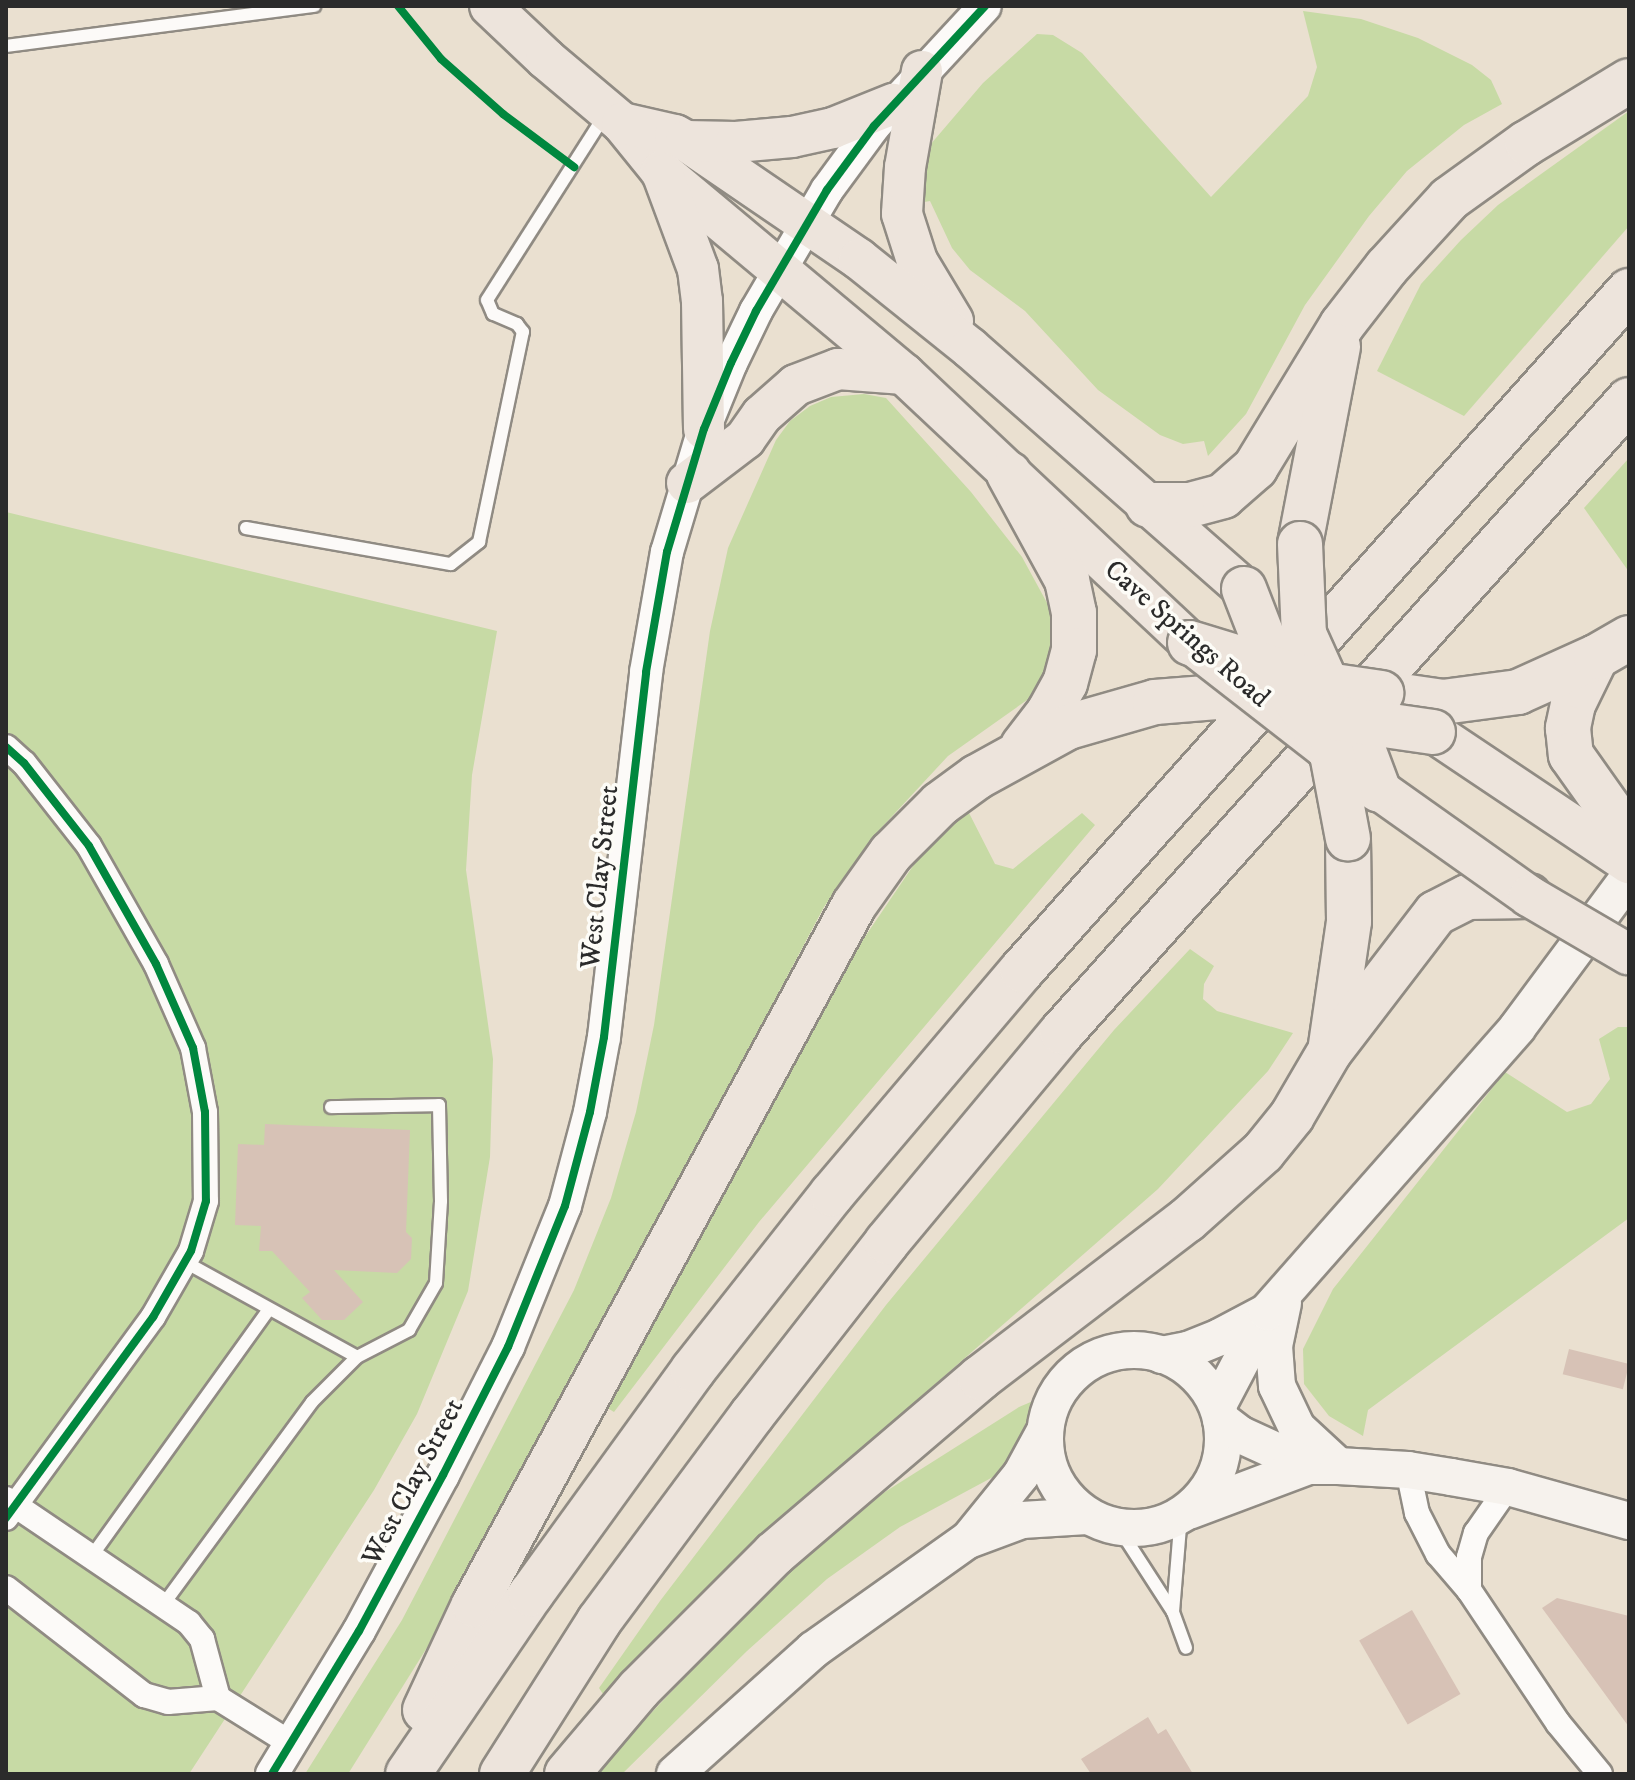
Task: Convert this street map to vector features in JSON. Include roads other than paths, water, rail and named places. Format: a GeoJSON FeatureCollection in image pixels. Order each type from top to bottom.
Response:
{"type":"FeatureCollection","features":[{"type":"Feature","properties":{"kind":"highway"},"geometry":{"type":"LineString","coordinates":[[1148,505],[1190,505],[1223,496],[1255,468],[1342,325],[1387,267],[1449,199],[1527,143],[1629,81]]}},
{"type":"Feature","properties":{"kind":"highway"},"geometry":{"type":"LineString","coordinates":[[408,1774],[531,1594],[693,1370],[832,1194],[1032,958],[1629,291]]}},
{"type":"Feature","properties":{"kind":"highway"},"geometry":{"type":"LineString","coordinates":[[1342,325],[1300,544],[1304,634],[1315,698],[1356,723],[1378,789]]}},
{"type":"Feature","properties":{"kind":"highway"},"geometry":{"type":"LineString","coordinates":[[502,1774],[599,1621],[752,1415],[887,1242],[1062,1032],[1629,400]]}},
{"type":"Feature","properties":{"kind":"highway"},"geometry":{"type":"LineString","coordinates":[[1009,474],[1067,580],[1074,613],[1074,650],[1065,683],[1049,712],[1018,753]]}},
{"type":"Feature","properties":{"kind":"highway"},"geometry":{"type":"LineString","coordinates":[[1244,589],[1264,682]]}},
{"type":"Feature","properties":{"kind":"highway"},"geometry":{"type":"LineString","coordinates":[[1190,643],[1264,682],[1315,698],[1356,723],[1433,732]]}},
{"type":"Feature","properties":{"kind":"highway"},"geometry":{"type":"LineString","coordinates":[[1356,723],[1443,702],[1518,692],[1612,648]]}},
{"type":"Feature","properties":{"kind":"highway"},"geometry":{"type":"LineString","coordinates":[[1612,648],[1573,704],[1568,728],[1571,755],[1629,837]]}},
{"type":"Feature","properties":{"kind":"highway"},"geometry":{"type":"LineString","coordinates":[[395,1774],[474,1605],[854,905],[891,853],[940,804],[1018,753],[1068,727],[1155,702],[1264,682]]}},
{"type":"Feature","properties":{"kind":"highway"},"geometry":{"type":"LineString","coordinates":[[1330,1051],[1349,921],[1348,839],[1356,723]]}},
{"type":"Feature","properties":{"kind":"highway"},"geometry":{"type":"LineString","coordinates":[[567,1774],[639,1689],[774,1554],[980,1378],[1187,1220],[1263,1152],[1292,1116],[1330,1051],[1436,913],[1468,897],[1529,896]]}},
{"type":"Feature","properties":{"kind":"main road"},"geometry":{"type":"LineString","coordinates":[[490,6],[614,118],[675,135],[674,156],[702,301],[704,429]]}},
{"type":"Feature","properties":{"kind":"main road"},"geometry":{"type":"LineString","coordinates":[[922,71],[905,167],[902,214],[917,261],[970,348]]}},
{"type":"Feature","properties":{"kind":"main road"},"geometry":{"type":"LineString","coordinates":[[674,156],[736,142],[792,137],[833,128],[893,104]]}},
{"type":"Feature","properties":{"kind":"main road"},"geometry":{"type":"LineString","coordinates":[[674,156],[806,221],[970,348],[1244,589],[1304,634],[1356,723]]}},
{"type":"Feature","properties":{"kind":"main road","name":"Cave Springs Road"},"geometry":{"type":"LineString","coordinates":[[674,156],[779,269],[904,374],[1190,643]]}},
{"type":"Feature","properties":{"kind":"main road"},"geometry":{"type":"LineString","coordinates":[[687,483],[745,439],[762,415],[796,385],[838,369],[904,374]]}},
{"type":"Feature","properties":{"kind":"main road","name":"Cave Springs Road"},"geometry":{"type":"LineString","coordinates":[[1264,682],[1356,723]]}},
{"type":"Feature","properties":{"kind":"main road"},"geometry":{"type":"LineString","coordinates":[[1433,732],[1629,863]]}},
{"type":"Feature","properties":{"kind":"main road"},"geometry":{"type":"LineString","coordinates":[[1378,789],[1529,896],[1629,954]]}},
{"type":"Feature","properties":{"kind":"main road"},"geometry":{"type":"LineString","coordinates":[[1185,1513],[1209,1490],[1221,1463],[1224,1434],[1220,1413],[1276,1301],[1517,1028],[1629,877]]}},
{"type":"Feature","properties":{"kind":"main road"},"geometry":{"type":"LineString","coordinates":[[1162,1355],[1188,1350],[1220,1337],[1276,1301]]}},
{"type":"Feature","properties":{"kind":"main road"},"geometry":{"type":"LineString","coordinates":[[1276,1301],[1274,1346],[1277,1386],[1297,1428],[1324,1466]]}},
{"type":"Feature","properties":{"kind":"main road"},"geometry":{"type":"LineString","coordinates":[[968,1540],[1021,1475],[1045,1431],[1052,1402],[1069,1377],[1093,1359],[1122,1350],[1162,1355],[1179,1361],[1202,1380],[1220,1413],[1241,1435],[1324,1466],[1408,1470],[1508,1487],[1629,1521]]}},
{"type":"Feature","properties":{"kind":"main road"},"geometry":{"type":"LineString","coordinates":[[1045,1431],[1047,1461],[1059,1489],[1103,1522]]}},
{"type":"Feature","properties":{"kind":"main road"},"geometry":{"type":"LineString","coordinates":[[675,1774],[813,1650],[968,1540],[1022,1520],[1103,1522],[1134,1530],[1163,1525],[1185,1513],[1324,1466]]}},
{"type":"Feature","properties":{"kind":"street","name":"West Clay Street"},"geometry":{"type":"LineString","coordinates":[[272,1774],[359,1631],[443,1475],[508,1347],[565,1206],[590,1112],[604,1037],[646,672],[667,552],[704,429],[731,363],[806,221],[893,104],[985,6]]}},
{"type":"Feature","properties":{"kind":"street"},"geometry":{"type":"LineString","coordinates":[[6,747],[24,763],[89,846],[156,964],[193,1048],[205,1112],[206,1201],[185,1262],[153,1317],[9,1507],[189,1623],[202,1639],[218,1698]]}},
{"type":"Feature","properties":{"kind":"street"},"geometry":{"type":"LineString","coordinates":[[1408,1470],[1417,1513],[1438,1554],[1469,1590],[1558,1723],[1600,1774]]}},
{"type":"Feature","properties":{"kind":"street"},"geometry":{"type":"LineString","coordinates":[[1469,1590],[1469,1557],[1476,1533],[1508,1487]]}},
{"type":"Feature","properties":{"kind":"street"},"geometry":{"type":"LineString","coordinates":[[6,1588],[144,1695],[168,1702],[218,1698],[292,1744]]}},
{"type":"Feature","properties":{"kind":"lane"},"geometry":{"type":"LineString","coordinates":[[6,46],[314,6]]}},
{"type":"Feature","properties":{"kind":"lane"},"geometry":{"type":"LineString","coordinates":[[246,528],[451,564],[479,542],[523,332],[517,324],[493,314],[487,300],[614,118]]}},
{"type":"Feature","properties":{"kind":"lane"},"geometry":{"type":"LineString","coordinates":[[163,1605],[312,1402],[357,1357],[409,1330],[436,1283],[441,1201],[439,1105],[331,1107]]}},
{"type":"Feature","properties":{"kind":"lane"},"geometry":{"type":"LineString","coordinates":[[185,1262],[357,1357]]}},
{"type":"Feature","properties":{"kind":"lane"},"geometry":{"type":"LineString","coordinates":[[91,1557],[269,1309]]}},
{"type":"Feature","properties":{"kind":"lane"},"geometry":{"type":"LineString","coordinates":[[1173,1612],[1185,1513]]}},
{"type":"Feature","properties":{"kind":"lane"},"geometry":{"type":"LineString","coordinates":[[1103,1522],[1173,1612],[1186,1648]]}}]}
